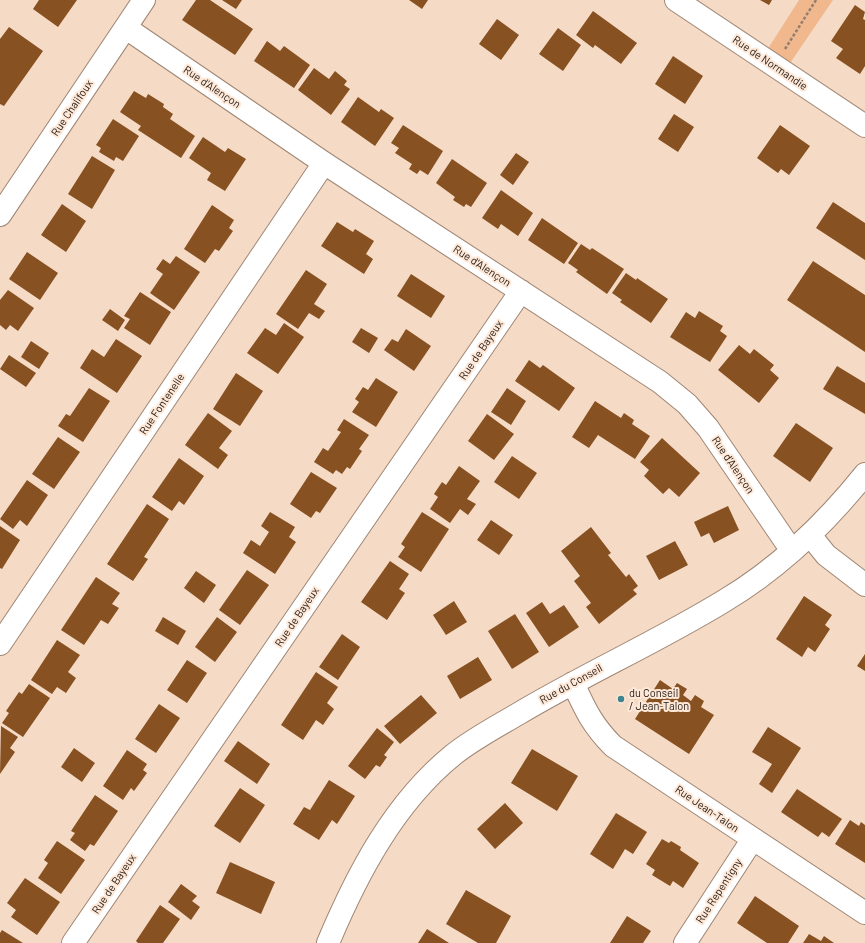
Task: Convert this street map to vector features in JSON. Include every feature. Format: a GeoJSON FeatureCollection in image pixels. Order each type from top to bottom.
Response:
{"type":"FeatureCollection","features":[{"type":"Feature","properties":{"kind":"street","name":"Rue Chalifoux"},"geometry":{"type":"LineString","coordinates":[[0,215],[144,0]]}},
{"type":"Feature","properties":{"kind":"street","name":"Rue de Normandie"},"geometry":{"type":"LineString","coordinates":[[676,0],[865,126]]}},
{"type":"Feature","properties":{"kind":"street","name":"Rue d'Alençon"},"geometry":{"type":"LineString","coordinates":[[126,28],[324,163],[642,370],[687,404],[708,428],[792,551]]}},
{"type":"Feature","properties":{"kind":"street","name":"Rue Fontenelle"},"geometry":{"type":"LineString","coordinates":[[0,644],[324,163]]}},
{"type":"Feature","properties":{"kind":"street","name":"Rue de Bayeux"},"geometry":{"type":"LineString","coordinates":[[73,943],[521,291]]}},
{"type":"Feature","properties":{"kind":"street","name":"Rue du Conseil"},"geometry":{"type":"LineString","coordinates":[[328,943],[365,864],[401,810],[425,782],[453,755],[483,734],[572,683],[724,601],[754,581],[792,551],[830,516],[865,474]]}},
{"type":"Feature","properties":{"kind":"street"},"geometry":{"type":"LineString","coordinates":[[810,535],[826,555],[846,572],[865,585]]}},
{"type":"Feature","properties":{"kind":"street","name":"Rue Jean-Talon"},"geometry":{"type":"LineString","coordinates":[[572,683],[586,714],[597,730],[613,746],[752,840],[865,913]]}},
{"type":"Feature","properties":{"kind":"street","name":"Rue Repentigny"},"geometry":{"type":"LineString","coordinates":[[685,943],[752,840]]}},
{"type":"Feature","properties":{"kind":"path"},"geometry":{"type":"LineString","coordinates":[[774,66],[816,0]]}},
{"type":"Feature","properties":{"kind":"shaded area"},"geometry":{"type":"Polygon","coordinates":[[[799,0],[833,0],[784,72],[762,58],[799,0]]]}},
{"type":"Feature","properties":{"kind":"building"},"geometry":{"type":"Polygon","coordinates":[[[39,0],[77,0],[58,27],[33,9],[39,0]]]}},
{"type":"Feature","properties":{"kind":"building"},"geometry":{"type":"Polygon","coordinates":[[[196,0],[210,0],[253,29],[235,55],[182,20],[196,0]]]}},
{"type":"Feature","properties":{"kind":"building"},"geometry":{"type":"Polygon","coordinates":[[[222,0],[242,0],[236,9],[222,0]]]}},
{"type":"Feature","properties":{"kind":"building"},"geometry":{"type":"Polygon","coordinates":[[[409,0],[428,0],[422,9],[409,0]]]}},
{"type":"Feature","properties":{"kind":"building"},"geometry":{"type":"Polygon","coordinates":[[[760,0],[772,0],[769,5],[760,0]]]}},
{"type":"Feature","properties":{"kind":"building"},"geometry":{"type":"Polygon","coordinates":[[[855,5],[865,12],[863,19],[865,20],[865,66],[860,74],[836,58],[843,49],[831,41],[855,5]]]}},
{"type":"Feature","properties":{"kind":"building"},"geometry":{"type":"Polygon","coordinates":[[[593,11],[637,43],[621,64],[595,45],[593,48],[576,35],[593,11]]]}},
{"type":"Feature","properties":{"kind":"building"},"geometry":{"type":"Polygon","coordinates":[[[497,19],[519,35],[501,60],[479,44],[497,19]]]}},
{"type":"Feature","properties":{"kind":"building"},"geometry":{"type":"Polygon","coordinates":[[[9,27],[43,51],[4,106],[0,104],[0,39],[9,27]]]}},
{"type":"Feature","properties":{"kind":"building"},"geometry":{"type":"Polygon","coordinates":[[[558,28],[581,45],[563,71],[539,54],[558,28]]]}},
{"type":"Feature","properties":{"kind":"building"},"geometry":{"type":"Polygon","coordinates":[[[267,41],[280,51],[284,46],[310,65],[294,88],[254,61],[267,41]]]}},
{"type":"Feature","properties":{"kind":"building"},"geometry":{"type":"Polygon","coordinates":[[[673,56],[703,76],[685,104],[655,84],[673,56]]]}},
{"type":"Feature","properties":{"kind":"building"},"geometry":{"type":"Polygon","coordinates":[[[314,68],[329,79],[335,71],[347,81],[344,85],[350,89],[331,115],[298,90],[314,68]]]}},
{"type":"Feature","properties":{"kind":"building"},"geometry":{"type":"Polygon","coordinates":[[[134,91],[146,98],[148,94],[164,104],[163,107],[173,114],[170,119],[195,136],[181,158],[138,130],[141,126],[120,112],[134,91]]]}},
{"type":"Feature","properties":{"kind":"building"},"geometry":{"type":"Polygon","coordinates":[[[358,97],[379,112],[381,109],[394,118],[375,146],[341,122],[358,97]]]}},
{"type":"Feature","properties":{"kind":"building"},"geometry":{"type":"Polygon","coordinates":[[[674,114],[694,127],[678,152],[658,139],[674,114]]]}},
{"type":"Feature","properties":{"kind":"building"},"geometry":{"type":"Polygon","coordinates":[[[113,119],[139,136],[123,161],[116,157],[114,161],[99,152],[101,148],[96,145],[113,119]]]}},
{"type":"Feature","properties":{"kind":"building"},"geometry":{"type":"Polygon","coordinates":[[[403,125],[443,151],[428,175],[420,170],[417,174],[409,169],[412,164],[395,153],[399,148],[391,143],[403,125]]]}},
{"type":"Feature","properties":{"kind":"building"},"geometry":{"type":"Polygon","coordinates":[[[780,125],[810,146],[789,175],[781,169],[778,173],[757,158],[780,125]]]}},
{"type":"Feature","properties":{"kind":"building"},"geometry":{"type":"Polygon","coordinates":[[[203,137],[225,152],[228,148],[246,159],[225,191],[207,180],[211,173],[189,158],[203,137]]]}},
{"type":"Feature","properties":{"kind":"building"},"geometry":{"type":"Polygon","coordinates":[[[516,153],[529,162],[513,185],[500,175],[516,153]]]}},
{"type":"Feature","properties":{"kind":"building"},"geometry":{"type":"Polygon","coordinates":[[[92,156],[115,170],[92,209],[68,194],[92,156]]]}},
{"type":"Feature","properties":{"kind":"building"},"geometry":{"type":"Polygon","coordinates":[[[452,159],[487,183],[471,207],[466,204],[464,207],[453,200],[455,197],[436,183],[452,159]]]}},
{"type":"Feature","properties":{"kind":"building"},"geometry":{"type":"Polygon","coordinates":[[[501,190],[533,213],[518,236],[501,224],[498,229],[482,218],[501,190]]]}},
{"type":"Feature","properties":{"kind":"building"},"geometry":{"type":"Polygon","coordinates":[[[833,202],[865,223],[865,260],[816,228],[833,202]]]}},
{"type":"Feature","properties":{"kind":"building"},"geometry":{"type":"Polygon","coordinates":[[[62,204],[86,221],[66,252],[41,235],[62,204]]]}},
{"type":"Feature","properties":{"kind":"building"},"geometry":{"type":"Polygon","coordinates":[[[212,205],[234,220],[229,228],[233,231],[219,251],[215,249],[205,263],[184,249],[212,205]]]}},
{"type":"Feature","properties":{"kind":"building"},"geometry":{"type":"Polygon","coordinates":[[[542,218],[578,243],[564,264],[528,240],[542,218]]]}},
{"type":"Feature","properties":{"kind":"building"},"geometry":{"type":"Polygon","coordinates":[[[337,222],[353,232],[355,229],[374,241],[366,254],[373,259],[364,274],[321,246],[337,222]]]}},
{"type":"Feature","properties":{"kind":"building"},"geometry":{"type":"Polygon","coordinates":[[[581,244],[590,250],[592,248],[624,269],[607,294],[576,272],[578,270],[568,263],[581,244]]]}},
{"type":"Feature","properties":{"kind":"building"},"geometry":{"type":"Polygon","coordinates":[[[27,252],[58,273],[40,300],[9,279],[27,252]]]}},
{"type":"Feature","properties":{"kind":"building"},"geometry":{"type":"Polygon","coordinates":[[[176,256],[200,272],[174,310],[150,293],[163,274],[156,269],[163,259],[170,264],[176,256]]]}},
{"type":"Feature","properties":{"kind":"building"},"geometry":{"type":"Polygon","coordinates":[[[813,261],[865,295],[865,352],[787,300],[813,261]]]}},
{"type":"Feature","properties":{"kind":"building"},"geometry":{"type":"Polygon","coordinates":[[[306,270],[327,284],[314,304],[325,311],[319,319],[309,313],[298,329],[276,314],[306,270]]]}},
{"type":"Feature","properties":{"kind":"building"},"geometry":{"type":"Polygon","coordinates":[[[626,273],[636,280],[637,278],[668,299],[651,323],[620,302],[622,300],[612,293],[626,273]]]}},
{"type":"Feature","properties":{"kind":"building"},"geometry":{"type":"Polygon","coordinates":[[[411,274],[445,296],[431,318],[397,296],[411,274]]]}},
{"type":"Feature","properties":{"kind":"building"},"geometry":{"type":"Polygon","coordinates":[[[8,290],[34,308],[18,331],[10,325],[6,330],[0,325],[0,300],[8,290]]]}},
{"type":"Feature","properties":{"kind":"building"},"geometry":{"type":"Polygon","coordinates":[[[140,292],[171,312],[150,345],[124,328],[130,319],[124,316],[140,292]]]}},
{"type":"Feature","properties":{"kind":"building"},"geometry":{"type":"Polygon","coordinates":[[[110,309],[125,320],[118,331],[102,320],[110,309]]]}},
{"type":"Feature","properties":{"kind":"building"},"geometry":{"type":"Polygon","coordinates":[[[699,311],[723,326],[720,331],[727,336],[710,362],[670,337],[686,312],[695,318],[699,311]]]}},
{"type":"Feature","properties":{"kind":"building"},"geometry":{"type":"Polygon","coordinates":[[[284,323],[304,337],[278,374],[247,353],[265,328],[276,335],[284,323]]]}},
{"type":"Feature","properties":{"kind":"building"},"geometry":{"type":"Polygon","coordinates":[[[361,328],[378,338],[369,353],[352,342],[361,328]]]}},
{"type":"Feature","properties":{"kind":"building"},"geometry":{"type":"Polygon","coordinates":[[[406,329],[431,346],[414,371],[384,350],[392,339],[398,342],[406,329]]]}},
{"type":"Feature","properties":{"kind":"building"},"geometry":{"type":"Polygon","coordinates":[[[116,339],[142,356],[117,393],[80,368],[92,349],[104,357],[116,339]]]}},
{"type":"Feature","properties":{"kind":"building"},"geometry":{"type":"Polygon","coordinates":[[[31,341],[49,353],[39,369],[21,357],[31,341]]]}},
{"type":"Feature","properties":{"kind":"building"},"geometry":{"type":"Polygon","coordinates":[[[739,345],[750,354],[754,349],[774,365],[770,370],[779,378],[759,403],[718,370],[739,345]]]}},
{"type":"Feature","properties":{"kind":"building"},"geometry":{"type":"Polygon","coordinates":[[[9,355],[36,373],[26,387],[0,369],[9,355]]]}},
{"type":"Feature","properties":{"kind":"building"},"geometry":{"type":"Polygon","coordinates":[[[529,360],[540,368],[543,365],[575,388],[559,411],[515,381],[529,360]]]}},
{"type":"Feature","properties":{"kind":"building"},"geometry":{"type":"Polygon","coordinates":[[[837,366],[865,383],[865,414],[823,389],[837,366]]]}},
{"type":"Feature","properties":{"kind":"building"},"geometry":{"type":"Polygon","coordinates":[[[236,373],[263,391],[240,426],[213,409],[236,373]]]}},
{"type":"Feature","properties":{"kind":"building"},"geometry":{"type":"Polygon","coordinates":[[[376,378],[398,392],[376,427],[352,412],[359,402],[355,399],[363,387],[368,390],[376,378]]]}},
{"type":"Feature","properties":{"kind":"building"},"geometry":{"type":"Polygon","coordinates":[[[89,388],[110,401],[83,442],[58,426],[66,414],[70,416],[89,388]]]}},
{"type":"Feature","properties":{"kind":"building"},"geometry":{"type":"Polygon","coordinates":[[[507,388],[526,401],[511,425],[491,412],[507,388]]]}},
{"type":"Feature","properties":{"kind":"building"},"geometry":{"type":"Polygon","coordinates":[[[595,401],[621,418],[624,413],[634,420],[632,424],[650,436],[635,459],[598,435],[589,448],[572,437],[595,401]]]}},
{"type":"Feature","properties":{"kind":"building"},"geometry":{"type":"Polygon","coordinates":[[[208,413],[232,431],[219,448],[228,455],[218,469],[185,445],[208,413]]]}},
{"type":"Feature","properties":{"kind":"building"},"geometry":{"type":"Polygon","coordinates":[[[487,414],[514,434],[494,460],[468,441],[487,414]]]}},
{"type":"Feature","properties":{"kind":"building"},"geometry":{"type":"Polygon","coordinates":[[[344,419],[369,435],[359,449],[362,451],[350,469],[347,467],[342,474],[336,470],[333,474],[314,462],[323,448],[328,451],[341,432],[337,430],[344,419]]]}},
{"type":"Feature","properties":{"kind":"building"},"geometry":{"type":"Polygon","coordinates":[[[796,423],[833,448],[810,482],[773,456],[796,423]]]}},
{"type":"Feature","properties":{"kind":"building"},"geometry":{"type":"Polygon","coordinates":[[[58,437],[80,452],[54,489],[32,474],[58,437]]]}},
{"type":"Feature","properties":{"kind":"building"},"geometry":{"type":"Polygon","coordinates":[[[662,438],[700,473],[679,497],[669,488],[663,494],[644,476],[649,470],[640,462],[662,438]]]}},
{"type":"Feature","properties":{"kind":"building"},"geometry":{"type":"Polygon","coordinates":[[[512,456],[537,473],[519,499],[494,482],[512,456]]]}},
{"type":"Feature","properties":{"kind":"building"},"geometry":{"type":"Polygon","coordinates":[[[179,458],[204,476],[184,505],[179,501],[172,511],[152,497],[179,458]]]}},
{"type":"Feature","properties":{"kind":"building"},"geometry":{"type":"Polygon","coordinates":[[[459,466],[480,481],[467,499],[476,504],[468,515],[460,509],[450,523],[430,509],[438,497],[434,494],[442,482],[446,485],[459,466]]]}},
{"type":"Feature","properties":{"kind":"building"},"geometry":{"type":"Polygon","coordinates":[[[311,472],[337,488],[320,513],[316,511],[311,518],[290,504],[311,472]]]}},
{"type":"Feature","properties":{"kind":"building"},"geometry":{"type":"Polygon","coordinates":[[[27,480],[48,495],[27,526],[20,520],[13,529],[0,519],[27,480]]]}},
{"type":"Feature","properties":{"kind":"building"},"geometry":{"type":"Polygon","coordinates":[[[147,504],[169,519],[144,557],[148,559],[133,581],[107,564],[147,504]]]}},
{"type":"Feature","properties":{"kind":"building"},"geometry":{"type":"Polygon","coordinates":[[[728,506],[739,530],[714,543],[709,533],[701,537],[694,522],[728,506]]]}},
{"type":"Feature","properties":{"kind":"building"},"geometry":{"type":"Polygon","coordinates":[[[270,512],[295,527],[289,537],[296,542],[275,574],[243,553],[251,540],[260,546],[269,532],[261,526],[270,512]]]}},
{"type":"Feature","properties":{"kind":"building"},"geometry":{"type":"Polygon","coordinates":[[[422,512],[449,529],[421,572],[398,557],[405,547],[401,544],[422,512]]]}},
{"type":"Feature","properties":{"kind":"building"},"geometry":{"type":"Polygon","coordinates":[[[491,520],[513,535],[499,555],[477,540],[491,520]]]}},
{"type":"Feature","properties":{"kind":"building"},"geometry":{"type":"Polygon","coordinates":[[[0,526],[20,540],[2,569],[0,568],[0,526]]]}},
{"type":"Feature","properties":{"kind":"building"},"geometry":{"type":"Polygon","coordinates":[[[591,527],[611,553],[608,555],[626,577],[629,574],[638,586],[633,590],[637,594],[599,624],[586,607],[591,603],[574,581],[580,576],[561,551],[591,527]]]}},
{"type":"Feature","properties":{"kind":"building"},"geometry":{"type":"Polygon","coordinates":[[[675,541],[688,565],[659,580],[646,556],[675,541]]]}},
{"type":"Feature","properties":{"kind":"building"},"geometry":{"type":"Polygon","coordinates":[[[390,561],[409,574],[399,589],[405,593],[387,620],[361,602],[390,561]]]}},
{"type":"Feature","properties":{"kind":"building"},"geometry":{"type":"Polygon","coordinates":[[[247,570],[269,585],[240,625],[219,610],[247,570]]]}},
{"type":"Feature","properties":{"kind":"building"},"geometry":{"type":"Polygon","coordinates":[[[196,571],[216,585],[204,603],[184,588],[196,571]]]}},
{"type":"Feature","properties":{"kind":"building"},"geometry":{"type":"Polygon","coordinates":[[[96,577],[120,593],[112,604],[119,608],[108,624],[101,620],[84,645],[61,630],[96,577]]]}},
{"type":"Feature","properties":{"kind":"building"},"geometry":{"type":"Polygon","coordinates":[[[804,596],[832,615],[825,625],[830,629],[815,652],[808,647],[802,657],[776,639],[804,596]]]}},
{"type":"Feature","properties":{"kind":"building"},"geometry":{"type":"Polygon","coordinates":[[[454,601],[467,622],[446,635],[433,615],[454,601]]]}},
{"type":"Feature","properties":{"kind":"building"},"geometry":{"type":"Polygon","coordinates":[[[542,602],[550,614],[564,605],[579,627],[549,647],[526,613],[542,602]]]}},
{"type":"Feature","properties":{"kind":"building"},"geometry":{"type":"Polygon","coordinates":[[[515,614],[539,652],[512,669],[488,631],[515,614]]]}},
{"type":"Feature","properties":{"kind":"building"},"geometry":{"type":"Polygon","coordinates":[[[163,617],[186,631],[178,645],[155,631],[163,617]]]}},
{"type":"Feature","properties":{"kind":"building"},"geometry":{"type":"Polygon","coordinates":[[[217,617],[237,632],[215,662],[195,647],[217,617]]]}},
{"type":"Feature","properties":{"kind":"building"},"geometry":{"type":"Polygon","coordinates":[[[342,634],[360,647],[338,680],[319,667],[342,634]]]}},
{"type":"Feature","properties":{"kind":"building"},"geometry":{"type":"Polygon","coordinates":[[[57,640],[80,655],[68,672],[76,678],[66,693],[57,687],[52,694],[31,680],[57,640]]]}},
{"type":"Feature","properties":{"kind":"building"},"geometry":{"type":"Polygon","coordinates":[[[865,654],[865,671],[857,666],[865,654]]]}},
{"type":"Feature","properties":{"kind":"building"},"geometry":{"type":"Polygon","coordinates":[[[478,657],[492,680],[460,699],[447,676],[478,657]]]}},
{"type":"Feature","properties":{"kind":"building"},"geometry":{"type":"Polygon","coordinates":[[[187,660],[207,673],[187,703],[167,690],[187,660]]]}},
{"type":"Feature","properties":{"kind":"building"},"geometry":{"type":"Polygon","coordinates":[[[316,672],[338,687],[327,703],[334,709],[323,725],[316,720],[303,740],[281,725],[316,672]]]}},
{"type":"Feature","properties":{"kind":"building"},"geometry":{"type":"Polygon","coordinates":[[[660,680],[673,689],[677,683],[687,689],[683,695],[691,701],[695,695],[704,701],[701,707],[714,715],[689,754],[635,719],[660,680]]]}},
{"type":"Feature","properties":{"kind":"building"},"geometry":{"type":"Polygon","coordinates":[[[29,684],[50,698],[23,737],[2,723],[9,713],[6,711],[19,692],[22,694],[29,684]]]}},
{"type":"Feature","properties":{"kind":"building"},"geometry":{"type":"Polygon","coordinates":[[[421,695],[437,713],[400,744],[384,726],[421,695]]]}},
{"type":"Feature","properties":{"kind":"building"},"geometry":{"type":"Polygon","coordinates":[[[159,704],[180,718],[156,753],[135,739],[159,704]]]}},
{"type":"Feature","properties":{"kind":"building"},"geometry":{"type":"Polygon","coordinates":[[[1,726],[18,737],[10,748],[15,752],[0,774],[1,726]]]}},
{"type":"Feature","properties":{"kind":"building"},"geometry":{"type":"Polygon","coordinates":[[[768,727],[801,748],[772,793],[759,784],[772,764],[752,752],[768,727]]]}},
{"type":"Feature","properties":{"kind":"building"},"geometry":{"type":"Polygon","coordinates":[[[377,728],[394,742],[384,755],[387,757],[380,767],[376,765],[365,779],[348,766],[377,728]]]}},
{"type":"Feature","properties":{"kind":"building"},"geometry":{"type":"Polygon","coordinates":[[[238,741],[270,764],[257,784],[224,761],[238,741]]]}},
{"type":"Feature","properties":{"kind":"building"},"geometry":{"type":"Polygon","coordinates":[[[74,748],[95,763],[82,782],[61,767],[74,748]]]}},
{"type":"Feature","properties":{"kind":"building"},"geometry":{"type":"Polygon","coordinates":[[[532,749],[578,776],[557,811],[511,783],[532,749]]]}},
{"type":"Feature","properties":{"kind":"building"},"geometry":{"type":"Polygon","coordinates":[[[127,750],[147,764],[143,770],[147,773],[134,791],[131,788],[123,800],[103,786],[127,750]]]}},
{"type":"Feature","properties":{"kind":"building"},"geometry":{"type":"Polygon","coordinates":[[[329,780],[355,796],[337,824],[332,820],[319,840],[293,824],[304,807],[310,810],[329,780]]]}},
{"type":"Feature","properties":{"kind":"building"},"geometry":{"type":"Polygon","coordinates":[[[240,788],[265,805],[240,843],[214,826],[240,788]]]}},
{"type":"Feature","properties":{"kind":"building"},"geometry":{"type":"Polygon","coordinates":[[[797,789],[842,819],[829,837],[822,832],[818,837],[781,812],[797,789]]]}},
{"type":"Feature","properties":{"kind":"building"},"geometry":{"type":"Polygon","coordinates":[[[95,795],[118,811],[94,846],[90,844],[85,851],[70,840],[75,833],[71,831],[95,795]]]}},
{"type":"Feature","properties":{"kind":"building"},"geometry":{"type":"Polygon","coordinates":[[[505,803],[523,823],[495,849],[477,829],[505,803]]]}},
{"type":"Feature","properties":{"kind":"building"},"geometry":{"type":"Polygon","coordinates":[[[616,813],[647,832],[633,854],[625,849],[613,869],[590,854],[616,813]]]}},
{"type":"Feature","properties":{"kind":"building"},"geometry":{"type":"Polygon","coordinates":[[[850,820],[859,826],[861,822],[865,825],[865,863],[835,844],[850,820]]]}},
{"type":"Feature","properties":{"kind":"building"},"geometry":{"type":"Polygon","coordinates":[[[662,839],[669,843],[671,841],[681,847],[680,850],[699,863],[683,888],[673,881],[670,886],[652,875],[655,870],[646,864],[662,839]]]}},
{"type":"Feature","properties":{"kind":"building"},"geometry":{"type":"Polygon","coordinates":[[[57,841],[85,860],[61,894],[38,878],[48,863],[44,860],[57,841]]]}},
{"type":"Feature","properties":{"kind":"building"},"geometry":{"type":"Polygon","coordinates":[[[230,862],[275,882],[261,914],[216,893],[230,862]]]}},
{"type":"Feature","properties":{"kind":"building"},"geometry":{"type":"Polygon","coordinates":[[[25,878],[60,902],[37,935],[11,917],[16,910],[7,903],[25,878]]]}},
{"type":"Feature","properties":{"kind":"building"},"geometry":{"type":"Polygon","coordinates":[[[181,884],[197,896],[192,901],[200,907],[191,920],[168,902],[181,884]]]}},
{"type":"Feature","properties":{"kind":"building"},"geometry":{"type":"Polygon","coordinates":[[[466,890],[511,916],[496,943],[478,943],[446,924],[466,890]]]}},
{"type":"Feature","properties":{"kind":"building"},"geometry":{"type":"Polygon","coordinates":[[[755,896],[799,926],[788,943],[767,943],[737,923],[755,896]]]}},
{"type":"Feature","properties":{"kind":"building"},"geometry":{"type":"Polygon","coordinates":[[[160,905],[180,919],[163,943],[138,943],[136,941],[160,905]]]}},
{"type":"Feature","properties":{"kind":"building"},"geometry":{"type":"Polygon","coordinates":[[[627,916],[651,931],[643,943],[610,943],[627,916]]]}},
{"type":"Feature","properties":{"kind":"building"},"geometry":{"type":"Polygon","coordinates":[[[427,929],[449,943],[418,943],[427,929]]]}},
{"type":"Feature","properties":{"kind":"building"},"geometry":{"type":"Polygon","coordinates":[[[2,930],[23,943],[0,943],[0,933],[2,930]]]}},
{"type":"Feature","properties":{"kind":"building"},"geometry":{"type":"Polygon","coordinates":[[[809,934],[821,941],[824,936],[834,943],[803,943],[809,934]]]}},
{"type":"Feature","properties":{"kind":"place","name":"du Conseil / Jean-Talon"},"geometry":{"type":"Point","coordinates":[621,699]}}]}
